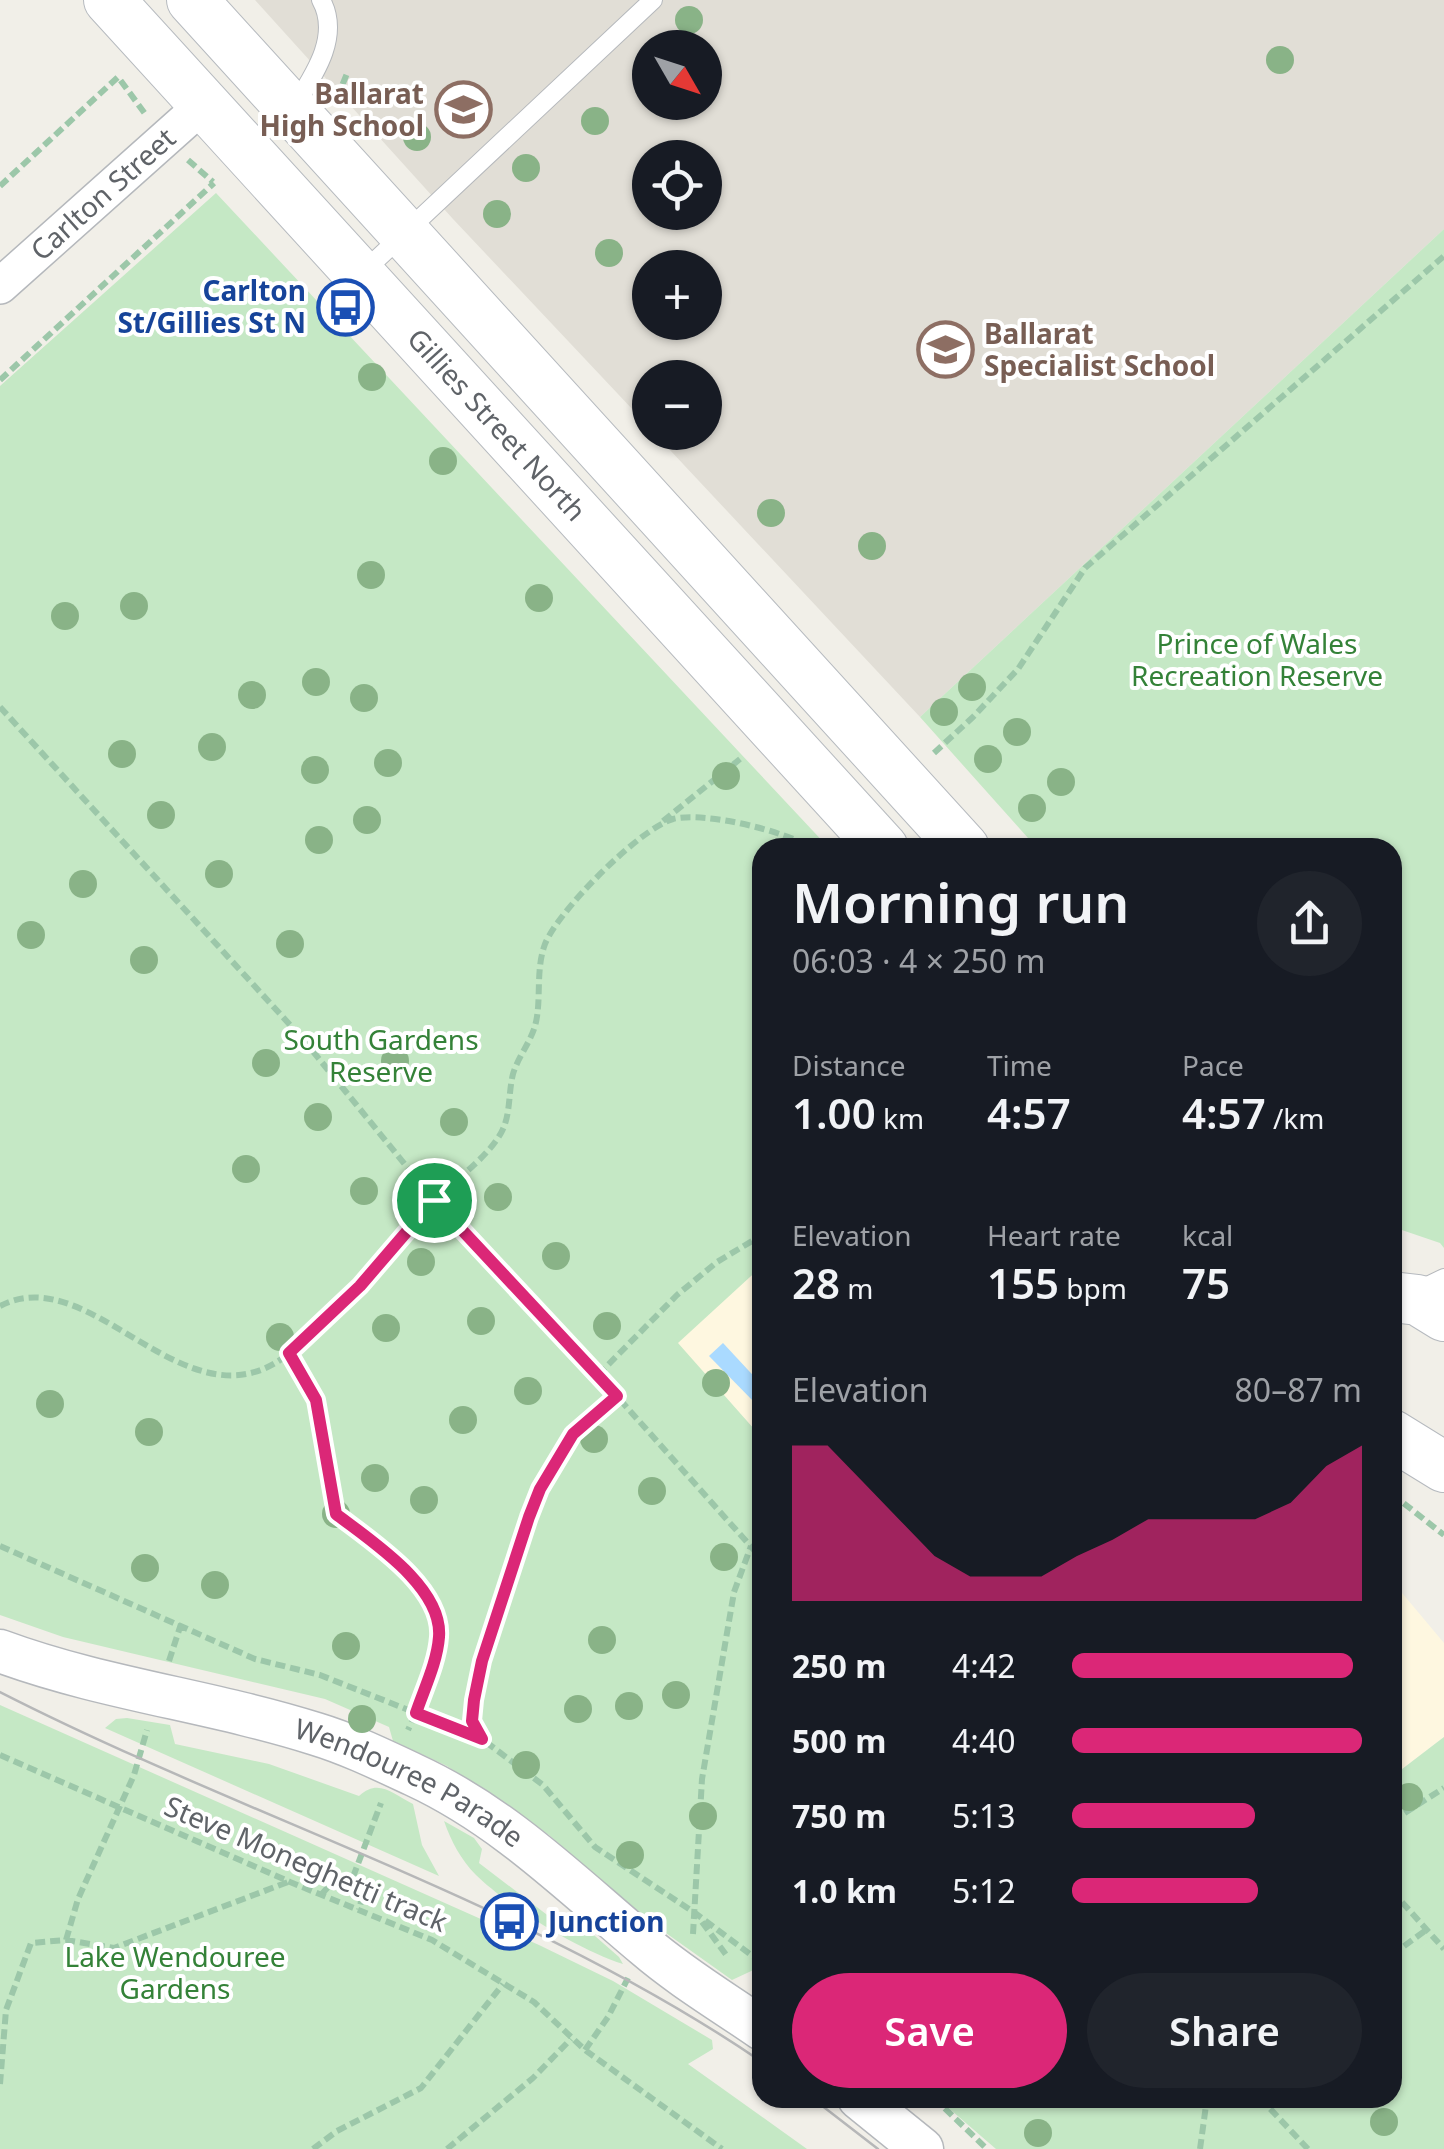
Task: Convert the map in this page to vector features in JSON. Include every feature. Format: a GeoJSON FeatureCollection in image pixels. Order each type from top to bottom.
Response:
{"type":"FeatureCollection","features":[{"type":"Feature","properties":{"kind":"main road","name":"Gillies Street North"},"geometry":{"type":"LineString","coordinates":[[109,0],[874,838]]}},
{"type":"Feature","properties":{"kind":"main road"},"geometry":{"type":"LineString","coordinates":[[192,0],[955,838]]}},
{"type":"Feature","properties":{"kind":"main road"},"geometry":{"type":"LineString","coordinates":[[824,696],[824,782]]}},
{"type":"Feature","properties":{"kind":"main road"},"geometry":{"type":"LineString","coordinates":[[1402,1434],[1428,1426],[1444,1414]]}},
{"type":"Feature","properties":{"kind":"main road"},"geometry":{"type":"LineString","coordinates":[[1402,1441],[1444,1467]]}},
{"type":"Feature","properties":{"kind":"street","name":"Carlton Street"},"geometry":{"type":"LineString","coordinates":[[0,286],[204,104]]}},
{"type":"Feature","properties":{"kind":"street","name":"Wendouree Parade"},"geometry":{"type":"LineString","coordinates":[[0,1651],[71,1676],[319,1735],[446,1791],[544,1858],[668,1964],[752,2022]]}},
{"type":"Feature","properties":{"kind":"street"},"geometry":{"type":"LineString","coordinates":[[871,2108],[922,2149]]}},
{"type":"Feature","properties":{"kind":"lane"},"geometry":{"type":"LineString","coordinates":[[292,110],[325,48],[328,26],[321,0]]}},
{"type":"Feature","properties":{"kind":"lane"},"geometry":{"type":"LineString","coordinates":[[360,275],[653,0]]}},
{"type":"Feature","properties":{"kind":"path"},"geometry":{"type":"LineString","coordinates":[[0,186],[118,78]]}},
{"type":"Feature","properties":{"kind":"path"},"geometry":{"type":"LineString","coordinates":[[0,380],[214,183]]}},
{"type":"Feature","properties":{"kind":"path"},"geometry":{"type":"LineString","coordinates":[[934,753],[1018,669],[1085,568],[1444,256]]}},
{"type":"Feature","properties":{"kind":"path"},"geometry":{"type":"LineString","coordinates":[[0,706],[302,1038],[434,1200],[751,1546],[734,1592],[702,1779],[695,1913],[734,1965]]}},
{"type":"Feature","properties":{"kind":"path"},"geometry":{"type":"LineString","coordinates":[[0,1306],[24,1297],[46,1298],[101,1320],[188,1367],[229,1376],[261,1370],[289,1353],[360,1286],[434,1200],[488,1151],[504,1125],[512,1077],[535,1026],[539,970],[551,931],[598,878],[740,760]]}},
{"type":"Feature","properties":{"kind":"path"},"geometry":{"type":"LineString","coordinates":[[653,830],[666,822],[689,818],[796,838]]}},
{"type":"Feature","properties":{"kind":"path"},"geometry":{"type":"LineString","coordinates":[[598,1375],[677,1295],[717,1262],[752,1241]]}},
{"type":"Feature","properties":{"kind":"path"},"geometry":{"type":"LineString","coordinates":[[280,1337],[316,1400],[336,1514],[412,1578],[435,1610],[439,1624],[437,1650],[416,1713]]}},
{"type":"Feature","properties":{"kind":"path"},"geometry":{"type":"LineString","coordinates":[[482,1739],[472,1721],[482,1661],[540,1489],[573,1434],[617,1396]]}},
{"type":"Feature","properties":{"kind":"path"},"geometry":{"type":"LineString","coordinates":[[1402,1502],[1444,1535]]}},
{"type":"Feature","properties":{"kind":"path"},"geometry":{"type":"LineString","coordinates":[[0,1546],[256,1659],[320,1675],[482,1739],[544,1785],[594,1847],[752,1956]]}},
{"type":"Feature","properties":{"kind":"path"},"geometry":{"type":"LineString","coordinates":[[66,1940],[78,1899],[134,1775],[182,1624]]}},
{"type":"Feature","properties":{"kind":"path","name":"Steve Moneghetti track"},"geometry":{"type":"LineString","coordinates":[[0,1755],[432,1940],[534,2002],[572,2039],[722,2149]]}},
{"type":"Feature","properties":{"kind":"path"},"geometry":{"type":"LineString","coordinates":[[1402,1815],[1444,1788]]}},
{"type":"Feature","properties":{"kind":"path"},"geometry":{"type":"LineString","coordinates":[[322,1894],[336,1878],[353,1877],[359,1880],[364,1892],[359,1910]]}},
{"type":"Feature","properties":{"kind":"path"},"geometry":{"type":"LineString","coordinates":[[0,2084],[6,2010],[31,1943],[66,1940],[114,1948],[290,1882]]}},
{"type":"Feature","properties":{"kind":"path"},"geometry":{"type":"LineString","coordinates":[[1402,1902],[1444,1949]]}},
{"type":"Feature","properties":{"kind":"path"},"geometry":{"type":"LineString","coordinates":[[1402,1948],[1426,1930]]}},
{"type":"Feature","properties":{"kind":"path"},"geometry":{"type":"LineString","coordinates":[[313,2149],[421,2088],[503,1984]]}},
{"type":"Feature","properties":{"kind":"path"},"geometry":{"type":"LineString","coordinates":[[447,2149],[533,2078],[572,2039]]}},
{"type":"Feature","properties":{"kind":"path"},"geometry":{"type":"LineString","coordinates":[[944,2108],[987,2149]]}},
{"type":"Feature","properties":{"kind":"path"},"geometry":{"type":"LineString","coordinates":[[1200,2149],[1206,2108]]}},
{"type":"Feature","properties":{"kind":"path"},"geometry":{"type":"LineString","coordinates":[[1269,2108],[1308,2149]]}},
{"type":"Feature","properties":{"kind":"shaded area","name":"Ballarat Specialist School"},"geometry":{"type":"Polygon","coordinates":[[[255,0],[1444,0],[1444,229],[920,717],[670,450],[722,450],[722,360],[632,360],[632,409],[255,0]]]}},
{"type":"Feature","properties":{"kind":"shaded area"},"geometry":{"type":"Polygon","coordinates":[[[752,1261],[752,1427],[677,1343],[752,1261]]]}},
{"type":"Feature","properties":{"kind":"shaded area"},"geometry":{"type":"Polygon","coordinates":[[[1402,1593],[1444,1643],[1444,1737],[1402,1769],[1402,1593]]]}},
{"type":"Feature","properties":{"kind":"green space","name":"South Gardens Reserve"},"geometry":{"type":"Polygon","coordinates":[[[216,193],[820,838],[752,838],[752,1275],[678,1343],[752,1427],[752,1971],[732,1980],[635,1911],[549,1835],[447,1766],[393,1741],[389,1727],[325,1699],[63,1637],[0,1615],[0,386],[216,193]]]}},
{"type":"Feature","properties":{"kind":"green space","name":"Prince of Wales Recreation Reserve"},"geometry":{"type":"Polygon","coordinates":[[[1444,229],[1444,1248],[1440,1243],[1402,1230],[1402,838],[1028,838],[920,717],[1444,229]]]}},
{"type":"Feature","properties":{"kind":"green space","name":"Lake Wendouree Gardens"},"geometry":{"type":"Polygon","coordinates":[[[0,1705],[613,1981],[712,2040],[713,2049],[688,2064],[807,2149],[0,2149],[0,1705]]]}},
{"type":"Feature","properties":{"kind":"green space"},"geometry":{"type":"Polygon","coordinates":[[[116,1719],[170,1725],[175,1744],[269,1764],[359,1796],[372,1788],[392,1792],[413,1804],[422,1845],[439,1876],[105,1728],[116,1719]]]}},
{"type":"Feature","properties":{"kind":"green space"},"geometry":{"type":"Polygon","coordinates":[[[1444,1737],[1444,2149],[996,2149],[949,2108],[1402,2108],[1402,1769],[1444,1737]]]}},
{"type":"Feature","properties":{"kind":"green space"},"geometry":{"type":"Polygon","coordinates":[[[444,1821],[474,1838],[482,1849],[479,1863],[559,1924],[570,1919],[579,1922],[623,1964],[566,1938],[490,1887],[461,1857],[444,1821]]]}},
{"type":"Feature","properties":{"kind":"water"},"geometry":{"type":"Polygon","coordinates":[[[723,1343],[752,1374],[752,1400],[709,1356],[723,1343]]]}},
{"type":"Feature","properties":{"kind":"tram line"},"geometry":{"type":"LineString","coordinates":[[0,1692],[95,1738],[484,1908],[672,2005],[752,2056]]}},
{"type":"Feature","properties":{"kind":"tram line"},"geometry":{"type":"LineString","coordinates":[[825,2108],[878,2149]]}},
{"type":"Feature","properties":{"kind":"place","name":"Ballarat High School"},"geometry":{"type":"Point","coordinates":[463,110]}},
{"type":"Feature","properties":{"kind":"place","name":"Carlton St/Gillies St N"},"geometry":{"type":"Point","coordinates":[345,307]}},
{"type":"Feature","properties":{"kind":"place","name":"Ballarat Specialist School"},"geometry":{"type":"Point","coordinates":[945,350]}},
{"type":"Feature","properties":{"kind":"place","name":"Junction"},"geometry":{"type":"Point","coordinates":[509,1922]}},
{"type":"Feature","properties":{"kind":"route"},"geometry":{"type":"LineString","coordinates":[[434,1200],[617,1396],[573,1434],[540,1489],[482,1661],[472,1721],[482,1739],[416,1713],[437,1650],[439,1624],[435,1610],[412,1578],[336,1514],[316,1400],[289,1353],[360,1286],[434,1200]]}}]}
